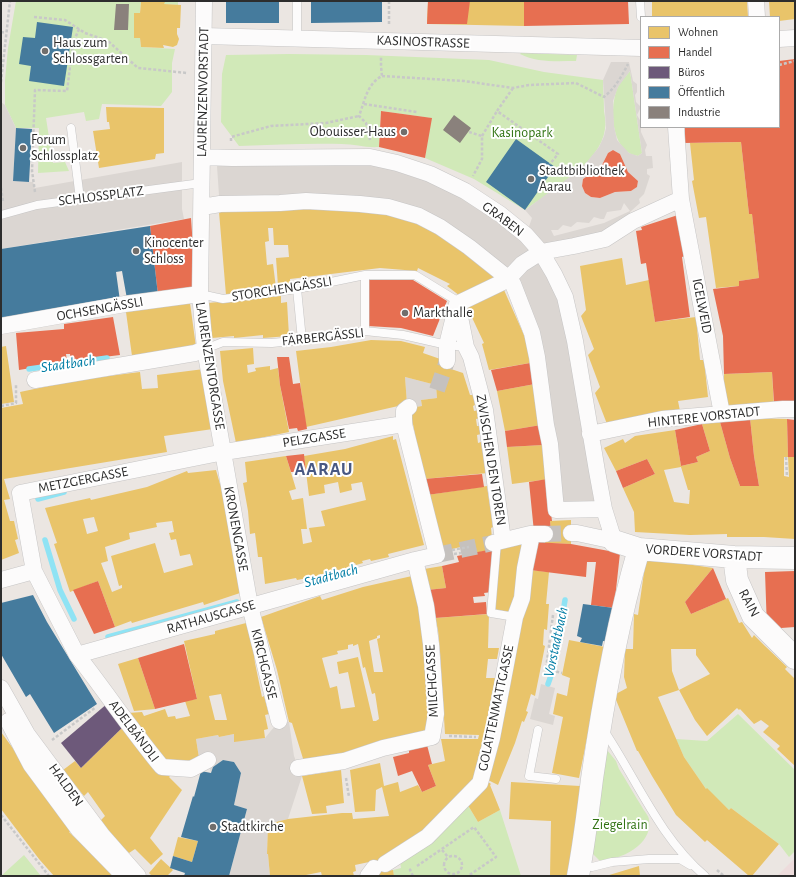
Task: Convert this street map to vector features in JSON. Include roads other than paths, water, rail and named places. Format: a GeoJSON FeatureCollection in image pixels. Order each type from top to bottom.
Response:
{"type":"FeatureCollection","features":[{"type":"Feature","properties":{"kind":"street","name":"LAURENZENVORSTADT"},"geometry":{"type":"LineString","coordinates":[[202,183],[204,1]]}},
{"type":"Feature","properties":{"kind":"street"},"geometry":{"type":"LineString","coordinates":[[756,1],[757,16]]}},
{"type":"Feature","properties":{"kind":"street","name":"KASINOSTRASSE"},"geometry":{"type":"LineString","coordinates":[[204,36],[640,48]]}},
{"type":"Feature","properties":{"kind":"street"},"geometry":{"type":"LineString","coordinates":[[780,40],[795,38]]}},
{"type":"Feature","properties":{"kind":"street","name":"IGELWEID"},"geometry":{"type":"LineString","coordinates":[[676,128],[681,199],[722,414]]}},
{"type":"Feature","properties":{"kind":"street","name":"GRABEN"},"geometry":{"type":"LineString","coordinates":[[202,157],[370,157],[397,163],[430,174],[465,190],[500,214],[526,235],[541,252],[554,274],[565,298],[575,341],[604,509],[614,541]]}},
{"type":"Feature","properties":{"kind":"street","name":"LAURENZENTORGASSE"},"geometry":{"type":"LineString","coordinates":[[202,183],[200,294],[205,349],[224,452]]}},
{"type":"Feature","properties":{"kind":"street"},"geometry":{"type":"LineString","coordinates":[[447,353],[457,304],[509,279],[522,264],[541,252],[604,239],[633,221],[681,199]]}},
{"type":"Feature","properties":{"kind":"street"},"geometry":{"type":"LineString","coordinates":[[202,207],[220,204],[306,201],[388,207],[420,216],[440,227],[469,247],[509,279],[513,284],[532,333],[538,357],[546,425],[550,444],[556,510],[604,509]]}},
{"type":"Feature","properties":{"kind":"street","name":"OCHSENGÄSSLI"},"geometry":{"type":"LineString","coordinates":[[1,326],[125,304],[200,294]]}},
{"type":"Feature","properties":{"kind":"street","name":"ZWISCHEN DEN TOREN"},"geometry":{"type":"LineString","coordinates":[[457,304],[468,352],[485,410],[498,542]]}},
{"type":"Feature","properties":{"kind":"street"},"geometry":{"type":"LineString","coordinates":[[34,380],[195,353],[205,349]]}},
{"type":"Feature","properties":{"kind":"street"},"geometry":{"type":"LineString","coordinates":[[404,424],[404,411],[409,407]]}},
{"type":"Feature","properties":{"kind":"street","name":"HINTERE VORSTADT"},"geometry":{"type":"LineString","coordinates":[[590,434],[662,419],[795,409]]}},
{"type":"Feature","properties":{"kind":"street","name":"PELZGASSE"},"geometry":{"type":"LineString","coordinates":[[224,452],[404,424]]}},
{"type":"Feature","properties":{"kind":"street","name":"RATHAUSGASSE"},"geometry":{"type":"LineString","coordinates":[[77,655],[443,553],[404,424]]}},
{"type":"Feature","properties":{"kind":"street","name":"METZGERGASSE"},"geometry":{"type":"LineString","coordinates":[[34,572],[20,493],[224,452]]}},
{"type":"Feature","properties":{"kind":"street","name":"KRONENGASSE"},"geometry":{"type":"LineString","coordinates":[[224,452],[250,606]]}},
{"type":"Feature","properties":{"kind":"street"},"geometry":{"type":"LineString","coordinates":[[571,533],[614,541]]}},
{"type":"Feature","properties":{"kind":"street","name":"GOLATTENMATTGASSE"},"geometry":{"type":"LineString","coordinates":[[376,869],[427,837],[480,783],[492,738],[514,617],[522,598],[525,568],[531,539],[538,534],[498,542]]}},
{"type":"Feature","properties":{"kind":"street","name":"VORDERE VORSTADT"},"geometry":{"type":"LineString","coordinates":[[614,541],[639,549],[734,557],[795,558]]}},
{"type":"Feature","properties":{"kind":"street"},"geometry":{"type":"LineString","coordinates":[[579,871],[586,783],[601,725],[617,633],[628,586],[639,549]]}},
{"type":"Feature","properties":{"kind":"street","name":"RAIN"},"geometry":{"type":"LineString","coordinates":[[734,557],[737,580],[753,616],[787,648]]}},
{"type":"Feature","properties":{"kind":"street","name":"MILCHGASSE"},"geometry":{"type":"LineString","coordinates":[[298,768],[344,761],[383,748],[432,737],[436,714],[431,644],[426,606],[415,560]]}},
{"type":"Feature","properties":{"kind":"street"},"geometry":{"type":"LineString","coordinates":[[1,580],[34,572],[77,655]]}},
{"type":"Feature","properties":{"kind":"street","name":"KIRCHGASSE"},"geometry":{"type":"LineString","coordinates":[[250,606],[279,721]]}},
{"type":"Feature","properties":{"kind":"street","name":"ADELBÄNDLI"},"geometry":{"type":"LineString","coordinates":[[77,655],[138,738],[162,767],[191,769],[208,760]]}},
{"type":"Feature","properties":{"kind":"street","name":"HALDEN"},"geometry":{"type":"LineString","coordinates":[[1,688],[27,734],[102,835],[138,876]]}},
{"type":"Feature","properties":{"kind":"street","name":"HALDEN"},"geometry":{"type":"LineString","coordinates":[[1,709],[31,765]]}},
{"type":"Feature","properties":{"kind":"street","name":"HALDEN"},"geometry":{"type":"LineString","coordinates":[[1,730],[31,765],[79,830],[124,876]]}},
{"type":"Feature","properties":{"kind":"lane"},"geometry":{"type":"LineString","coordinates":[[297,1],[297,38]]}},
{"type":"Feature","properties":{"kind":"lane"},"geometry":{"type":"LineString","coordinates":[[640,1],[641,16]]}},
{"type":"Feature","properties":{"kind":"lane"},"geometry":{"type":"LineString","coordinates":[[71,128],[80,199]]}},
{"type":"Feature","properties":{"kind":"lane","name":"SCHLOSSPLATZ"},"geometry":{"type":"LineString","coordinates":[[1,215],[37,204],[202,183]]}},
{"type":"Feature","properties":{"kind":"lane"},"geometry":{"type":"LineString","coordinates":[[365,275],[365,331]]}},
{"type":"Feature","properties":{"kind":"lane","name":"STORCHENGÄSSLI"},"geometry":{"type":"LineString","coordinates":[[200,294],[223,298],[297,289],[365,275],[415,275],[454,299],[457,304]]}},
{"type":"Feature","properties":{"kind":"lane"},"geometry":{"type":"LineString","coordinates":[[297,289],[302,340]]}},
{"type":"Feature","properties":{"kind":"lane","name":"FÄRBERGÄSSLI"},"geometry":{"type":"LineString","coordinates":[[205,349],[222,342],[272,343],[365,331],[403,335],[447,353],[468,352]]}},
{"type":"Feature","properties":{"kind":"lane"},"geometry":{"type":"LineString","coordinates":[[498,542],[491,613],[514,617]]}},
{"type":"Feature","properties":{"kind":"lane"},"geometry":{"type":"LineString","coordinates":[[601,725],[663,829],[696,868],[705,876]]}},
{"type":"Feature","properties":{"kind":"lane"},"geometry":{"type":"LineString","coordinates":[[538,730],[529,776],[556,779]]}},
{"type":"Feature","properties":{"kind":"lane"},"geometry":{"type":"LineString","coordinates":[[579,871],[612,862],[648,858],[680,859],[696,868]]}},
{"type":"Feature","properties":{"kind":"waterway","name":"Stadtbach"},"geometry":{"type":"LineString","coordinates":[[29,369],[107,358]]}},
{"type":"Feature","properties":{"kind":"waterway","name":"Stadtbach"},"geometry":{"type":"LineString","coordinates":[[38,499],[64,492]]}},
{"type":"Feature","properties":{"kind":"waterway","name":"Stadtbach"},"geometry":{"type":"LineString","coordinates":[[45,540],[60,590],[74,619]]}},
{"type":"Feature","properties":{"kind":"waterway","name":"Vorstadtbach"},"geometry":{"type":"LineString","coordinates":[[548,684],[554,667],[565,600]]}},
{"type":"Feature","properties":{"kind":"waterway","name":"Stadtbach"},"geometry":{"type":"LineString","coordinates":[[108,637],[237,602]]}},
{"type":"Feature","properties":{"kind":"tunnel"},"geometry":{"type":"LineString","coordinates":[[437,390],[447,361]]}},
{"type":"Feature","properties":{"kind":"tunnel"},"geometry":{"type":"LineString","coordinates":[[545,534],[571,533]]}},
{"type":"Feature","properties":{"kind":"tunnel"},"geometry":{"type":"LineString","coordinates":[[437,555],[493,543]]}},
{"type":"Feature","properties":{"kind":"place","name":"Haus zum Schlossgarten"},"geometry":{"type":"Point","coordinates":[45,51]}},
{"type":"Feature","properties":{"kind":"place","name":"Obouisser-Haus"},"geometry":{"type":"Point","coordinates":[404,132]}},
{"type":"Feature","properties":{"kind":"place","name":"Forum Schlossplatz"},"geometry":{"type":"Point","coordinates":[23,148]}},
{"type":"Feature","properties":{"kind":"place","name":"Stadtbibliothek Aarau"},"geometry":{"type":"Point","coordinates":[531,179]}},
{"type":"Feature","properties":{"kind":"place","name":"Kinocenter Schloss"},"geometry":{"type":"Point","coordinates":[136,251]}},
{"type":"Feature","properties":{"kind":"place","name":"Markthalle"},"geometry":{"type":"Point","coordinates":[405,313]}},
{"type":"Feature","properties":{"kind":"place","name":"Stadtkirche"},"geometry":{"type":"Point","coordinates":[213,827]}},
{"type":"Feature","properties":{"kind":"district","name":"AARAU"},"geometry":{"type":"Point","coordinates":[324,470]}},
{"type":"Feature","properties":{"kind":"park label","name":"Kasinopark"},"geometry":{"type":"Point","coordinates":[522,133]}},
{"type":"Feature","properties":{"kind":"park label","name":"Ziegelrain"},"geometry":{"type":"Point","coordinates":[620,825]}}]}
